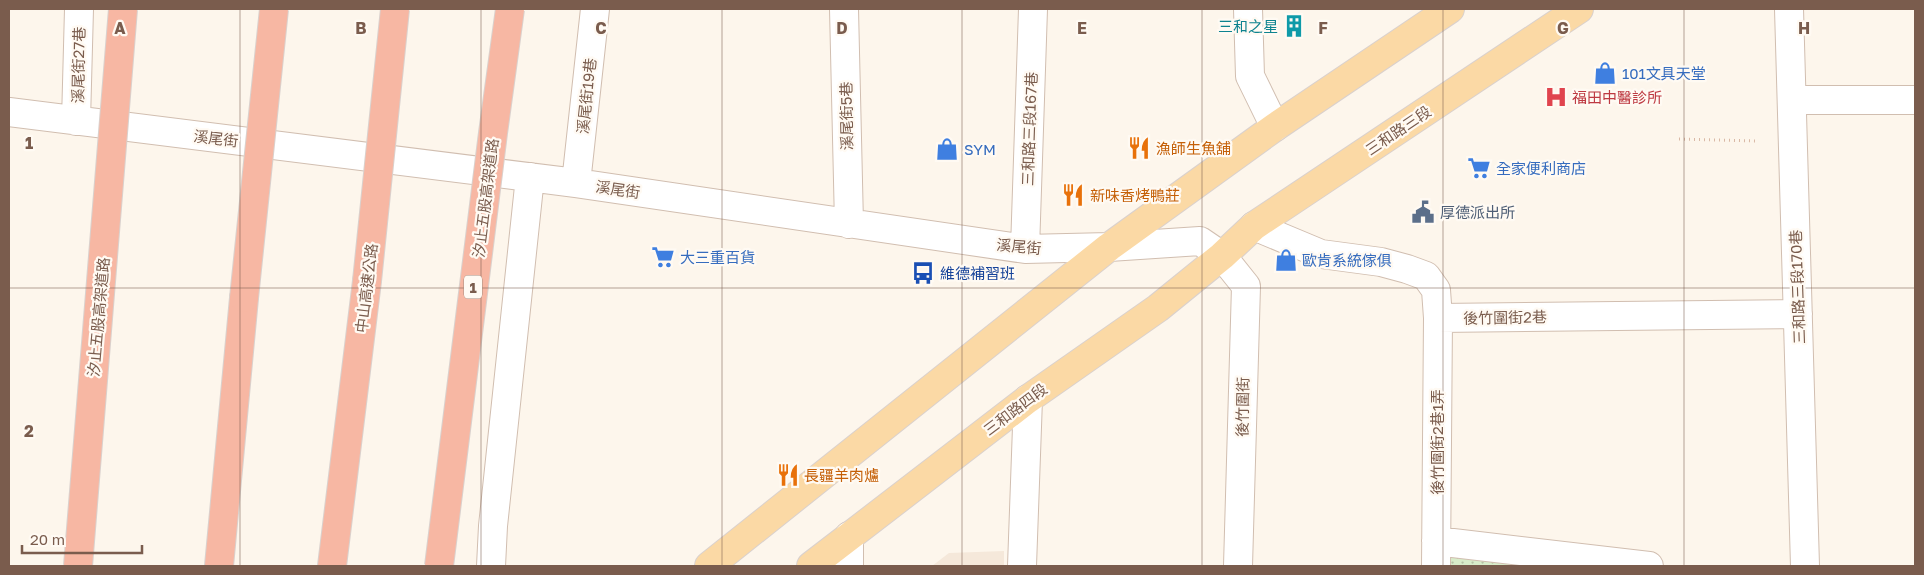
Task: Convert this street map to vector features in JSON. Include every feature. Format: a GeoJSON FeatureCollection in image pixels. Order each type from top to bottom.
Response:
{"type":"FeatureCollection","features":[{"type":"Feature","properties":{"kind":"highway","name":"汐止五股高架道路"},"geometry":{"type":"LineString","coordinates":[[78,566],[123,9]]}},
{"type":"Feature","properties":{"kind":"highway"},"geometry":{"type":"LineString","coordinates":[[219,566],[274,9]]}},
{"type":"Feature","properties":{"kind":"highway","name":"中山高速公路"},"geometry":{"type":"LineString","coordinates":[[332,566],[367,281],[396,9]]}},
{"type":"Feature","properties":{"kind":"highway","name":"汐止五股高架道路"},"geometry":{"type":"LineString","coordinates":[[439,566],[510,9]]}},
{"type":"Feature","properties":{"kind":"main road","name":"三和路三段"},"geometry":{"type":"LineString","coordinates":[[1222,256],[1254,226],[1578,9]]}},
{"type":"Feature","properties":{"kind":"main road"},"geometry":{"type":"LineString","coordinates":[[709,566],[1109,247],[1442,11]]}},
{"type":"Feature","properties":{"kind":"main road","name":"三和路四段"},"geometry":{"type":"LineString","coordinates":[[811,566],[1028,398],[1158,308],[1222,256]]}},
{"type":"Feature","properties":{"kind":"street","name":"溪尾街27巷"},"geometry":{"type":"LineString","coordinates":[[76,121],[79,9]]}},
{"type":"Feature","properties":{"kind":"street","name":"溪尾街19巷"},"geometry":{"type":"LineString","coordinates":[[576,183],[596,9]]}},
{"type":"Feature","properties":{"kind":"street","name":"溪尾街5巷"},"geometry":{"type":"LineString","coordinates":[[844,9],[849,224]]}},
{"type":"Feature","properties":{"kind":"street","name":"三和路三段167巷"},"geometry":{"type":"LineString","coordinates":[[1025,249],[1033,9]]}},
{"type":"Feature","properties":{"kind":"street"},"geometry":{"type":"LineString","coordinates":[[1248,9],[1250,76],[1275,128]]}},
{"type":"Feature","properties":{"kind":"street","name":"三和路三段170巷"},"geometry":{"type":"LineString","coordinates":[[1789,9],[1805,566]]}},
{"type":"Feature","properties":{"kind":"street"},"geometry":{"type":"LineString","coordinates":[[1792,100],[1915,100]]}},
{"type":"Feature","properties":{"kind":"street","name":"溪尾街"},"geometry":{"type":"LineString","coordinates":[[9,112],[576,183],[1025,249],[1109,247],[1200,241],[1222,256]]}},
{"type":"Feature","properties":{"kind":"street"},"geometry":{"type":"LineString","coordinates":[[491,566],[493,526],[530,177]]}},
{"type":"Feature","properties":{"kind":"street"},"geometry":{"type":"LineString","coordinates":[[1254,226],[1322,254],[1381,262],[1407,268],[1426,276],[1436,290],[1438,318]]}},
{"type":"Feature","properties":{"kind":"street","name":"後竹圍街"},"geometry":{"type":"LineString","coordinates":[[1222,256],[1246,286],[1238,566]]}},
{"type":"Feature","properties":{"kind":"street","name":"後竹圍街2巷"},"geometry":{"type":"LineString","coordinates":[[1438,318],[1798,314]]}},
{"type":"Feature","properties":{"kind":"street","name":"後竹圍街2巷1弄"},"geometry":{"type":"LineString","coordinates":[[1436,554],[1438,318]]}},
{"type":"Feature","properties":{"kind":"street"},"geometry":{"type":"LineString","coordinates":[[1022,566],[1028,398]]}},
{"type":"Feature","properties":{"kind":"street"},"geometry":{"type":"LineString","coordinates":[[849,536],[849,566]]}},
{"type":"Feature","properties":{"kind":"street"},"geometry":{"type":"LineString","coordinates":[[1436,554],[1649,566]]}},
{"type":"Feature","properties":{"kind":"path"},"geometry":{"type":"LineString","coordinates":[[1679,139],[1793,143]]}},
{"type":"Feature","properties":{"kind":"shaded area"},"geometry":{"type":"Polygon","coordinates":[[[1004,551],[1004,566],[932,566],[949,553],[1004,551]]]}},
{"type":"Feature","properties":{"kind":"green space"},"geometry":{"type":"Polygon","coordinates":[[[1448,556],[1520,566],[1449,566],[1448,556]]]}},
{"type":"Feature","properties":{"kind":"place","name":"三和之星"},"geometry":{"type":"Point","coordinates":[1294,26]}},
{"type":"Feature","properties":{"kind":"place","name":"101文具天堂"},"geometry":{"type":"Point","coordinates":[1605,73]}},
{"type":"Feature","properties":{"kind":"place","name":"福田中醫診所"},"geometry":{"type":"Point","coordinates":[1556,97]}},
{"type":"Feature","properties":{"kind":"place","name":"漁師生魚舖"},"geometry":{"type":"Point","coordinates":[1139,148]}},
{"type":"Feature","properties":{"kind":"place","name":"SYM"},"geometry":{"type":"Point","coordinates":[947,149]}},
{"type":"Feature","properties":{"kind":"place","name":"全家便利商店"},"geometry":{"type":"Point","coordinates":[1479,168]}},
{"type":"Feature","properties":{"kind":"place","name":"新味香烤鴨莊"},"geometry":{"type":"Point","coordinates":[1073,195]}},
{"type":"Feature","properties":{"kind":"place","name":"厚德派出所"},"geometry":{"type":"Point","coordinates":[1423,212]}},
{"type":"Feature","properties":{"kind":"place","name":"大三重百貨"},"geometry":{"type":"Point","coordinates":[663,257]}},
{"type":"Feature","properties":{"kind":"place","name":"歐肯系統傢俱"},"geometry":{"type":"Point","coordinates":[1286,260]}},
{"type":"Feature","properties":{"kind":"place","name":"維德補習班"},"geometry":{"type":"Point","coordinates":[923,273]}},
{"type":"Feature","properties":{"kind":"place","name":"長疆羊肉爐"},"geometry":{"type":"Point","coordinates":[788,475]}}]}
